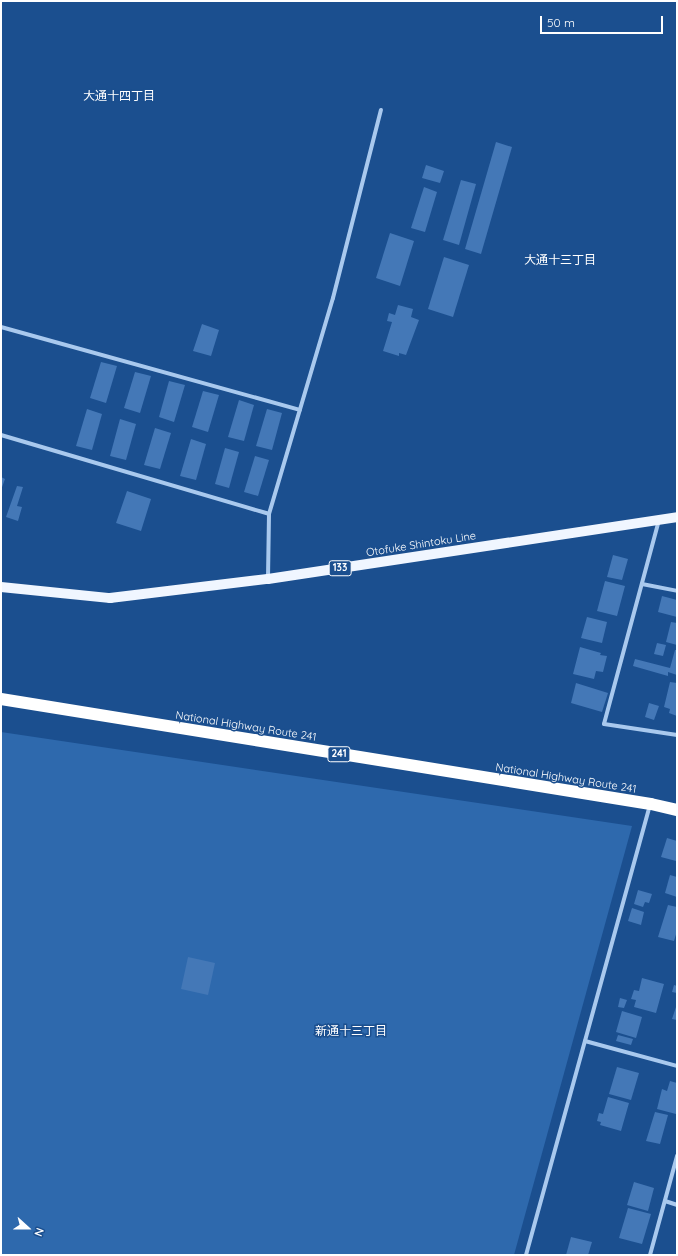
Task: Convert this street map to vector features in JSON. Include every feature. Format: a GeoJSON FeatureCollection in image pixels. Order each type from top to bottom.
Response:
{"type":"FeatureCollection","features":[{"type":"Feature","properties":{"kind":"highway","name":"National Highway Route 241"},"geometry":{"type":"LineString","coordinates":[[1,699],[651,804],[677,810]]}},
{"type":"Feature","properties":{"kind":"main road","name":"Otofuke Shintoku Line"},"geometry":{"type":"LineString","coordinates":[[1,587],[110,598],[268,578],[677,517]]}},
{"type":"Feature","properties":{"kind":"street"},"geometry":{"type":"LineString","coordinates":[[268,578],[269,514],[333,298],[381,110]]}},
{"type":"Feature","properties":{"kind":"street"},"geometry":{"type":"LineString","coordinates":[[1,327],[300,410]]}},
{"type":"Feature","properties":{"kind":"street"},"geometry":{"type":"LineString","coordinates":[[1,435],[269,514]]}},
{"type":"Feature","properties":{"kind":"street"},"geometry":{"type":"LineString","coordinates":[[659,520],[604,724],[677,735]]}},
{"type":"Feature","properties":{"kind":"street"},"geometry":{"type":"LineString","coordinates":[[642,584],[677,591]]}},
{"type":"Feature","properties":{"kind":"street"},"geometry":{"type":"LineString","coordinates":[[526,1255],[651,804]]}},
{"type":"Feature","properties":{"kind":"street"},"geometry":{"type":"LineString","coordinates":[[586,1041],[677,1066]]}},
{"type":"Feature","properties":{"kind":"street"},"geometry":{"type":"LineString","coordinates":[[650,1255],[677,1156]]}},
{"type":"Feature","properties":{"kind":"street"},"geometry":{"type":"LineString","coordinates":[[664,1201],[677,1204]]}},
{"type":"Feature","properties":{"kind":"shaded area"},"geometry":{"type":"Polygon","coordinates":[[[1,732],[632,826],[514,1255],[1,1255],[1,732]]]}},
{"type":"Feature","properties":{"kind":"building"},"geometry":{"type":"Polygon","coordinates":[[[496,142],[512,147],[481,254],[465,249],[496,142]]]}},
{"type":"Feature","properties":{"kind":"building"},"geometry":{"type":"Polygon","coordinates":[[[426,165],[444,171],[440,183],[422,178],[426,165]]]}},
{"type":"Feature","properties":{"kind":"building"},"geometry":{"type":"Polygon","coordinates":[[[461,180],[476,184],[459,245],[443,240],[461,180]]]}},
{"type":"Feature","properties":{"kind":"building"},"geometry":{"type":"Polygon","coordinates":[[[424,187],[437,192],[425,232],[411,228],[424,187]]]}},
{"type":"Feature","properties":{"kind":"building"},"geometry":{"type":"Polygon","coordinates":[[[390,233],[414,241],[400,286],[376,278],[390,233]]]}},
{"type":"Feature","properties":{"kind":"building"},"geometry":{"type":"Polygon","coordinates":[[[444,257],[469,265],[453,317],[428,309],[444,257]]]}},
{"type":"Feature","properties":{"kind":"building"},"geometry":{"type":"Polygon","coordinates":[[[398,305],[413,309],[411,317],[419,320],[406,355],[399,353],[399,356],[383,351],[392,322],[387,321],[389,313],[395,315],[398,305]]]}},
{"type":"Feature","properties":{"kind":"building"},"geometry":{"type":"Polygon","coordinates":[[[202,324],[219,330],[211,356],[193,351],[202,324]]]}},
{"type":"Feature","properties":{"kind":"building"},"geometry":{"type":"Polygon","coordinates":[[[101,362],[117,366],[106,403],[90,398],[101,362]]]}},
{"type":"Feature","properties":{"kind":"building"},"geometry":{"type":"Polygon","coordinates":[[[135,372],[151,376],[140,413],[124,408],[135,372]]]}},
{"type":"Feature","properties":{"kind":"building"},"geometry":{"type":"Polygon","coordinates":[[[169,381],[185,385],[174,422],[159,417],[169,381]]]}},
{"type":"Feature","properties":{"kind":"building"},"geometry":{"type":"Polygon","coordinates":[[[203,391],[219,395],[208,432],[192,427],[203,391]]]}},
{"type":"Feature","properties":{"kind":"building"},"geometry":{"type":"Polygon","coordinates":[[[239,400],[254,405],[244,441],[228,437],[239,400]]]}},
{"type":"Feature","properties":{"kind":"building"},"geometry":{"type":"Polygon","coordinates":[[[87,409],[102,414],[92,450],[76,446],[87,409]]]}},
{"type":"Feature","properties":{"kind":"building"},"geometry":{"type":"Polygon","coordinates":[[[267,409],[282,413],[272,450],[256,446],[267,409]]]}},
{"type":"Feature","properties":{"kind":"building"},"geometry":{"type":"Polygon","coordinates":[[[120,419],[136,424],[126,460],[110,456],[120,419]]]}},
{"type":"Feature","properties":{"kind":"building"},"geometry":{"type":"Polygon","coordinates":[[[155,428],[171,433],[160,469],[144,465],[155,428]]]}},
{"type":"Feature","properties":{"kind":"building"},"geometry":{"type":"Polygon","coordinates":[[[191,439],[206,444],[196,480],[180,476],[191,439]]]}},
{"type":"Feature","properties":{"kind":"building"},"geometry":{"type":"Polygon","coordinates":[[[225,448],[239,452],[229,488],[215,484],[225,448]]]}},
{"type":"Feature","properties":{"kind":"building"},"geometry":{"type":"Polygon","coordinates":[[[255,456],[269,460],[258,496],[244,492],[255,456]]]}},
{"type":"Feature","properties":{"kind":"building"},"geometry":{"type":"Polygon","coordinates":[[[1,477],[5,479],[1,490],[1,477]]]}},
{"type":"Feature","properties":{"kind":"building"},"geometry":{"type":"Polygon","coordinates":[[[17,486],[23,487],[17,506],[22,507],[18,521],[6,517],[17,486]]]}},
{"type":"Feature","properties":{"kind":"building"},"geometry":{"type":"Polygon","coordinates":[[[127,491],[151,499],[141,531],[116,523],[127,491]]]}},
{"type":"Feature","properties":{"kind":"building"},"geometry":{"type":"Polygon","coordinates":[[[613,555],[628,559],[622,580],[607,577],[613,555]]]}},
{"type":"Feature","properties":{"kind":"building"},"geometry":{"type":"Polygon","coordinates":[[[605,581],[625,586],[617,616],[597,611],[605,581]]]}},
{"type":"Feature","properties":{"kind":"building"},"geometry":{"type":"Polygon","coordinates":[[[662,596],[677,600],[677,617],[658,612],[662,596]]]}},
{"type":"Feature","properties":{"kind":"building"},"geometry":{"type":"Polygon","coordinates":[[[587,617],[607,622],[602,643],[581,638],[587,617]]]}},
{"type":"Feature","properties":{"kind":"building"},"geometry":{"type":"Polygon","coordinates":[[[671,622],[677,623],[677,645],[666,642],[671,622]]]}},
{"type":"Feature","properties":{"kind":"building"},"geometry":{"type":"Polygon","coordinates":[[[657,643],[666,645],[663,656],[654,654],[657,643]]]}},
{"type":"Feature","properties":{"kind":"building"},"geometry":{"type":"Polygon","coordinates":[[[580,647],[601,653],[600,655],[607,656],[603,672],[596,671],[594,679],[573,674],[580,647]]]}},
{"type":"Feature","properties":{"kind":"building"},"geometry":{"type":"Polygon","coordinates":[[[675,650],[677,650],[677,675],[668,672],[668,676],[633,666],[635,659],[670,668],[675,650]]]}},
{"type":"Feature","properties":{"kind":"building"},"geometry":{"type":"Polygon","coordinates":[[[670,682],[677,683],[677,716],[669,713],[670,709],[664,707],[670,682]]]}},
{"type":"Feature","properties":{"kind":"building"},"geometry":{"type":"Polygon","coordinates":[[[576,683],[608,693],[602,712],[571,703],[576,683]]]}},
{"type":"Feature","properties":{"kind":"building"},"geometry":{"type":"Polygon","coordinates":[[[649,703],[659,706],[654,720],[645,717],[649,703]]]}},
{"type":"Feature","properties":{"kind":"building"},"geometry":{"type":"Polygon","coordinates":[[[667,838],[677,841],[676,861],[661,857],[667,838]]]}},
{"type":"Feature","properties":{"kind":"building"},"geometry":{"type":"Polygon","coordinates":[[[670,875],[677,877],[677,897],[665,893],[670,875]]]}},
{"type":"Feature","properties":{"kind":"building"},"geometry":{"type":"Polygon","coordinates":[[[638,890],[652,894],[649,903],[645,902],[643,907],[634,904],[638,890]]]}},
{"type":"Feature","properties":{"kind":"building"},"geometry":{"type":"Polygon","coordinates":[[[668,905],[677,907],[677,931],[674,941],[658,937],[668,905]]]}},
{"type":"Feature","properties":{"kind":"building"},"geometry":{"type":"Polygon","coordinates":[[[632,908],[644,912],[641,925],[628,921],[632,908]]]}},
{"type":"Feature","properties":{"kind":"building"},"geometry":{"type":"Polygon","coordinates":[[[188,957],[215,963],[208,995],[181,989],[188,957]]]}},
{"type":"Feature","properties":{"kind":"building"},"geometry":{"type":"Polygon","coordinates":[[[642,978],[664,984],[656,1013],[634,1007],[636,1000],[631,999],[634,990],[639,991],[642,978]]]}},
{"type":"Feature","properties":{"kind":"building"},"geometry":{"type":"Polygon","coordinates":[[[674,985],[677,986],[677,993],[672,992],[674,985]]]}},
{"type":"Feature","properties":{"kind":"building"},"geometry":{"type":"Polygon","coordinates":[[[620,998],[627,1000],[624,1008],[618,1007],[620,998]]]}},
{"type":"Feature","properties":{"kind":"building"},"geometry":{"type":"Polygon","coordinates":[[[677,1004],[677,1020],[672,1019],[677,1004]]]}},
{"type":"Feature","properties":{"kind":"building"},"geometry":{"type":"Polygon","coordinates":[[[622,1011],[642,1017],[636,1038],[616,1032],[622,1011]]]}},
{"type":"Feature","properties":{"kind":"building"},"geometry":{"type":"Polygon","coordinates":[[[618,1035],[633,1039],[631,1045],[616,1041],[618,1035]]]}},
{"type":"Feature","properties":{"kind":"building"},"geometry":{"type":"Polygon","coordinates":[[[617,1067],[639,1073],[631,1100],[609,1094],[617,1067]]]}},
{"type":"Feature","properties":{"kind":"building"},"geometry":{"type":"Polygon","coordinates":[[[670,1081],[677,1083],[676,1114],[657,1109],[662,1089],[667,1091],[670,1081]]]}},
{"type":"Feature","properties":{"kind":"building"},"geometry":{"type":"Polygon","coordinates":[[[608,1097],[629,1103],[621,1131],[600,1125],[601,1122],[597,1121],[599,1113],[603,1114],[608,1097]]]}},
{"type":"Feature","properties":{"kind":"building"},"geometry":{"type":"Polygon","coordinates":[[[655,1112],[668,1115],[660,1144],[646,1141],[655,1112]]]}},
{"type":"Feature","properties":{"kind":"building"},"geometry":{"type":"Polygon","coordinates":[[[634,1182],[654,1188],[648,1211],[627,1205],[634,1182]]]}},
{"type":"Feature","properties":{"kind":"building"},"geometry":{"type":"Polygon","coordinates":[[[628,1208],[651,1214],[642,1244],[619,1238],[628,1208]]]}},
{"type":"Feature","properties":{"kind":"building"},"geometry":{"type":"Polygon","coordinates":[[[571,1237],[592,1242],[588,1255],[566,1255],[571,1237]]]}},
{"type":"Feature","properties":{"kind":"district","name":"大通十四丁目"},"geometry":{"type":"Point","coordinates":[119,96]}},
{"type":"Feature","properties":{"kind":"district","name":"大通十三丁目"},"geometry":{"type":"Point","coordinates":[560,260]}},
{"type":"Feature","properties":{"kind":"district","name":"新通十三丁目"},"geometry":{"type":"Point","coordinates":[351,1031]}}]}
